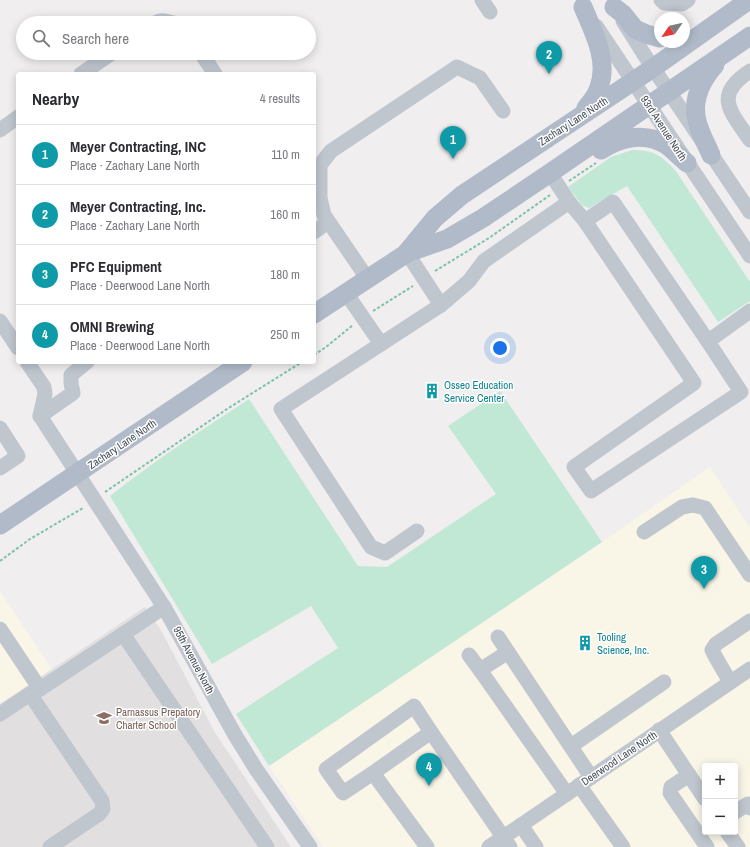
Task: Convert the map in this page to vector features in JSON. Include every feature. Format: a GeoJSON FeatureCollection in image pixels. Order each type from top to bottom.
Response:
{"type":"FeatureCollection","features":[{"type":"Feature","properties":{"kind":"main road","name":"Zachary Lane North"},"geometry":{"type":"LineString","coordinates":[[407,253],[435,218],[462,195],[653,68],[749,0]]}},
{"type":"Feature","properties":{"kind":"main road"},"geometry":{"type":"LineString","coordinates":[[581,3],[601,55],[602,72],[599,87],[593,100],[581,115]]}},
{"type":"Feature","properties":{"kind":"main road"},"geometry":{"type":"LineString","coordinates":[[611,3],[623,14],[635,29],[654,36]]}},
{"type":"Feature","properties":{"kind":"main road"},"geometry":{"type":"LineString","coordinates":[[690,34],[708,29]]}},
{"type":"Feature","properties":{"kind":"main road"},"geometry":{"type":"LineString","coordinates":[[554,182],[649,106],[750,36]]}},
{"type":"Feature","properties":{"kind":"main road"},"geometry":{"type":"LineString","coordinates":[[711,155],[696,116],[698,96],[701,85],[707,73],[726,52]]}},
{"type":"Feature","properties":{"kind":"main road"},"geometry":{"type":"LineString","coordinates":[[554,182],[613,142],[632,137],[644,137],[667,145],[686,163]]}},
{"type":"Feature","properties":{"kind":"main road","name":"Zachary Lane North"},"geometry":{"type":"LineString","coordinates":[[316,313],[407,253],[447,238],[518,195],[542,190],[554,182]]}},
{"type":"Feature","properties":{"kind":"main road","name":"Zachary Lane North"},"geometry":{"type":"LineString","coordinates":[[0,525],[240,364]]}},
{"type":"Feature","properties":{"kind":"street"},"geometry":{"type":"LineString","coordinates":[[661,0],[664,3],[682,4],[688,0]]}},
{"type":"Feature","properties":{"kind":"street","name":"93rd Avenue North"},"geometry":{"type":"LineString","coordinates":[[581,3],[686,163],[750,256]]}},
{"type":"Feature","properties":{"kind":"street"},"geometry":{"type":"LineString","coordinates":[[611,3],[750,212]]}},
{"type":"Feature","properties":{"kind":"street"},"geometry":{"type":"LineString","coordinates":[[84,72],[102,60]]}},
{"type":"Feature","properties":{"kind":"street"},"geometry":{"type":"LineString","coordinates":[[206,60],[214,72]]}},
{"type":"Feature","properties":{"kind":"street"},"geometry":{"type":"LineString","coordinates":[[367,278],[322,217],[320,198],[320,165],[331,151],[457,67],[480,78],[503,111]]}},
{"type":"Feature","properties":{"kind":"street"},"geometry":{"type":"LineString","coordinates":[[750,71],[732,85],[728,101],[730,109],[750,140]]}},
{"type":"Feature","properties":{"kind":"street"},"geometry":{"type":"LineString","coordinates":[[0,130],[16,118]]}},
{"type":"Feature","properties":{"kind":"street"},"geometry":{"type":"LineString","coordinates":[[554,182],[585,221],[694,383],[574,466],[591,491],[741,392],[613,202],[585,221]]}},
{"type":"Feature","properties":{"kind":"street"},"geometry":{"type":"LineString","coordinates":[[417,531],[385,553],[371,547],[281,409],[441,305],[469,281],[484,261],[569,202]]}},
{"type":"Feature","properties":{"kind":"street"},"geometry":{"type":"LineString","coordinates":[[316,228],[322,217]]}},
{"type":"Feature","properties":{"kind":"street"},"geometry":{"type":"LineString","coordinates":[[407,253],[441,305]]}},
{"type":"Feature","properties":{"kind":"street"},"geometry":{"type":"LineString","coordinates":[[346,293],[381,344]]}},
{"type":"Feature","properties":{"kind":"street"},"geometry":{"type":"LineString","coordinates":[[707,340],[714,337],[750,311]]}},
{"type":"Feature","properties":{"kind":"street"},"geometry":{"type":"LineString","coordinates":[[0,321],[16,345]]}},
{"type":"Feature","properties":{"kind":"street"},"geometry":{"type":"LineString","coordinates":[[29,364],[44,387],[45,394],[40,416]]}},
{"type":"Feature","properties":{"kind":"street"},"geometry":{"type":"LineString","coordinates":[[40,416],[73,393],[70,383],[71,375],[85,364]]}},
{"type":"Feature","properties":{"kind":"street","name":"95th Avenue North"},"geometry":{"type":"LineString","coordinates":[[40,416],[164,607],[235,735],[256,769],[310,847]]}},
{"type":"Feature","properties":{"kind":"street"},"geometry":{"type":"LineString","coordinates":[[0,428],[18,456],[0,468]]}},
{"type":"Feature","properties":{"kind":"street"},"geometry":{"type":"LineString","coordinates":[[644,532],[682,507],[693,505],[705,508],[750,575]]}},
{"type":"Feature","properties":{"kind":"street"},"geometry":{"type":"LineString","coordinates":[[0,714],[164,607]]}},
{"type":"Feature","properties":{"kind":"street"},"geometry":{"type":"LineString","coordinates":[[730,682],[712,650],[716,644],[750,621]]}},
{"type":"Feature","properties":{"kind":"street"},"geometry":{"type":"LineString","coordinates":[[0,629],[35,691],[102,801],[103,809],[99,814],[50,847]]}},
{"type":"Feature","properties":{"kind":"street"},"geometry":{"type":"LineString","coordinates":[[123,634],[267,847]]}},
{"type":"Feature","properties":{"kind":"street"},"geometry":{"type":"LineString","coordinates":[[498,637],[571,746],[585,781],[624,847]]}},
{"type":"Feature","properties":{"kind":"street"},"geometry":{"type":"LineString","coordinates":[[480,670],[508,652]]}},
{"type":"Feature","properties":{"kind":"street"},"geometry":{"type":"LineString","coordinates":[[469,655],[567,794]]}},
{"type":"Feature","properties":{"kind":"street","name":"Deerwood Lane North"},"geometry":{"type":"LineString","coordinates":[[489,847],[506,842],[521,825],[750,669]]}},
{"type":"Feature","properties":{"kind":"street"},"geometry":{"type":"LineString","coordinates":[[571,746],[664,682]]}},
{"type":"Feature","properties":{"kind":"street"},"geometry":{"type":"LineString","coordinates":[[431,732],[343,793],[326,769],[414,706],[506,842]]}},
{"type":"Feature","properties":{"kind":"street"},"geometry":{"type":"LineString","coordinates":[[659,730],[702,794]]}},
{"type":"Feature","properties":{"kind":"street"},"geometry":{"type":"LineString","coordinates":[[373,773],[427,847]]}},
{"type":"Feature","properties":{"kind":"street"},"geometry":{"type":"LineString","coordinates":[[689,775],[671,787],[670,793],[707,847]]}},
{"type":"Feature","properties":{"kind":"street"},"geometry":{"type":"LineString","coordinates":[[738,810],[749,804]]}},
{"type":"Feature","properties":{"kind":"street"},"geometry":{"type":"LineString","coordinates":[[521,825],[536,847]]}},
{"type":"Feature","properties":{"kind":"street"},"geometry":{"type":"LineString","coordinates":[[730,835],[738,847]]}},
{"type":"Feature","properties":{"kind":"path"},"geometry":{"type":"LineString","coordinates":[[434,272],[459,255],[489,238],[554,182]]}},
{"type":"Feature","properties":{"kind":"path"},"geometry":{"type":"LineString","coordinates":[[370,313],[415,284]]}},
{"type":"Feature","properties":{"kind":"path"},"geometry":{"type":"LineString","coordinates":[[316,354],[355,324]]}},
{"type":"Feature","properties":{"kind":"path"},"geometry":{"type":"LineString","coordinates":[[103,494],[227,409],[299,364]]}},
{"type":"Feature","properties":{"kind":"path"},"geometry":{"type":"LineString","coordinates":[[0,561],[30,539],[86,506]]}},
{"type":"Feature","properties":{"kind":"shaded area"},"geometry":{"type":"Polygon","coordinates":[[[710,467],[750,528],[750,847],[323,847],[269,766],[602,542],[710,467]]]}},
{"type":"Feature","properties":{"kind":"shaded area"},"geometry":{"type":"Polygon","coordinates":[[[0,591],[52,669],[0,704],[0,591]]]}},
{"type":"Feature","properties":{"kind":"shaded area","name":"Parnassus Prepatory Charter School"},"geometry":{"type":"Polygon","coordinates":[[[145,607],[161,630],[214,731],[291,847],[0,847],[0,704],[145,607]]]}},
{"type":"Feature","properties":{"kind":"green space"},"geometry":{"type":"Polygon","coordinates":[[[632,150],[646,151],[656,154],[675,170],[750,282],[750,301],[718,322],[627,186],[589,208],[582,205],[568,187],[611,157],[632,150]]]}},
{"type":"Feature","properties":{"kind":"green space"},"geometry":{"type":"Polygon","coordinates":[[[500,391],[602,542],[269,766],[236,714],[338,648],[311,606],[212,664],[110,496],[161,458],[249,399],[358,566],[387,567],[496,494],[448,426],[500,391]]]}},
{"type":"Feature","properties":{"kind":"place","name":"Meyer Contracting, Inc."},"geometry":{"type":"Point","coordinates":[549,74]}},
{"type":"Feature","properties":{"kind":"place","name":"Meyer Contracting, INC"},"geometry":{"type":"Point","coordinates":[453,159]}},
{"type":"Feature","properties":{"kind":"place","name":"Osseo Education Service Center"},"geometry":{"type":"Point","coordinates":[432,391]}},
{"type":"Feature","properties":{"kind":"place","name":"PFC Equipment"},"geometry":{"type":"Point","coordinates":[704,589]}},
{"type":"Feature","properties":{"kind":"place","name":"Tooling Science, Inc."},"geometry":{"type":"Point","coordinates":[585,643]}},
{"type":"Feature","properties":{"kind":"place","name":"Parnassus Prepatory Charter School"},"geometry":{"type":"Point","coordinates":[104,718]}},
{"type":"Feature","properties":{"kind":"place","name":"OMNI Brewing"},"geometry":{"type":"Point","coordinates":[429,786]}}]}
